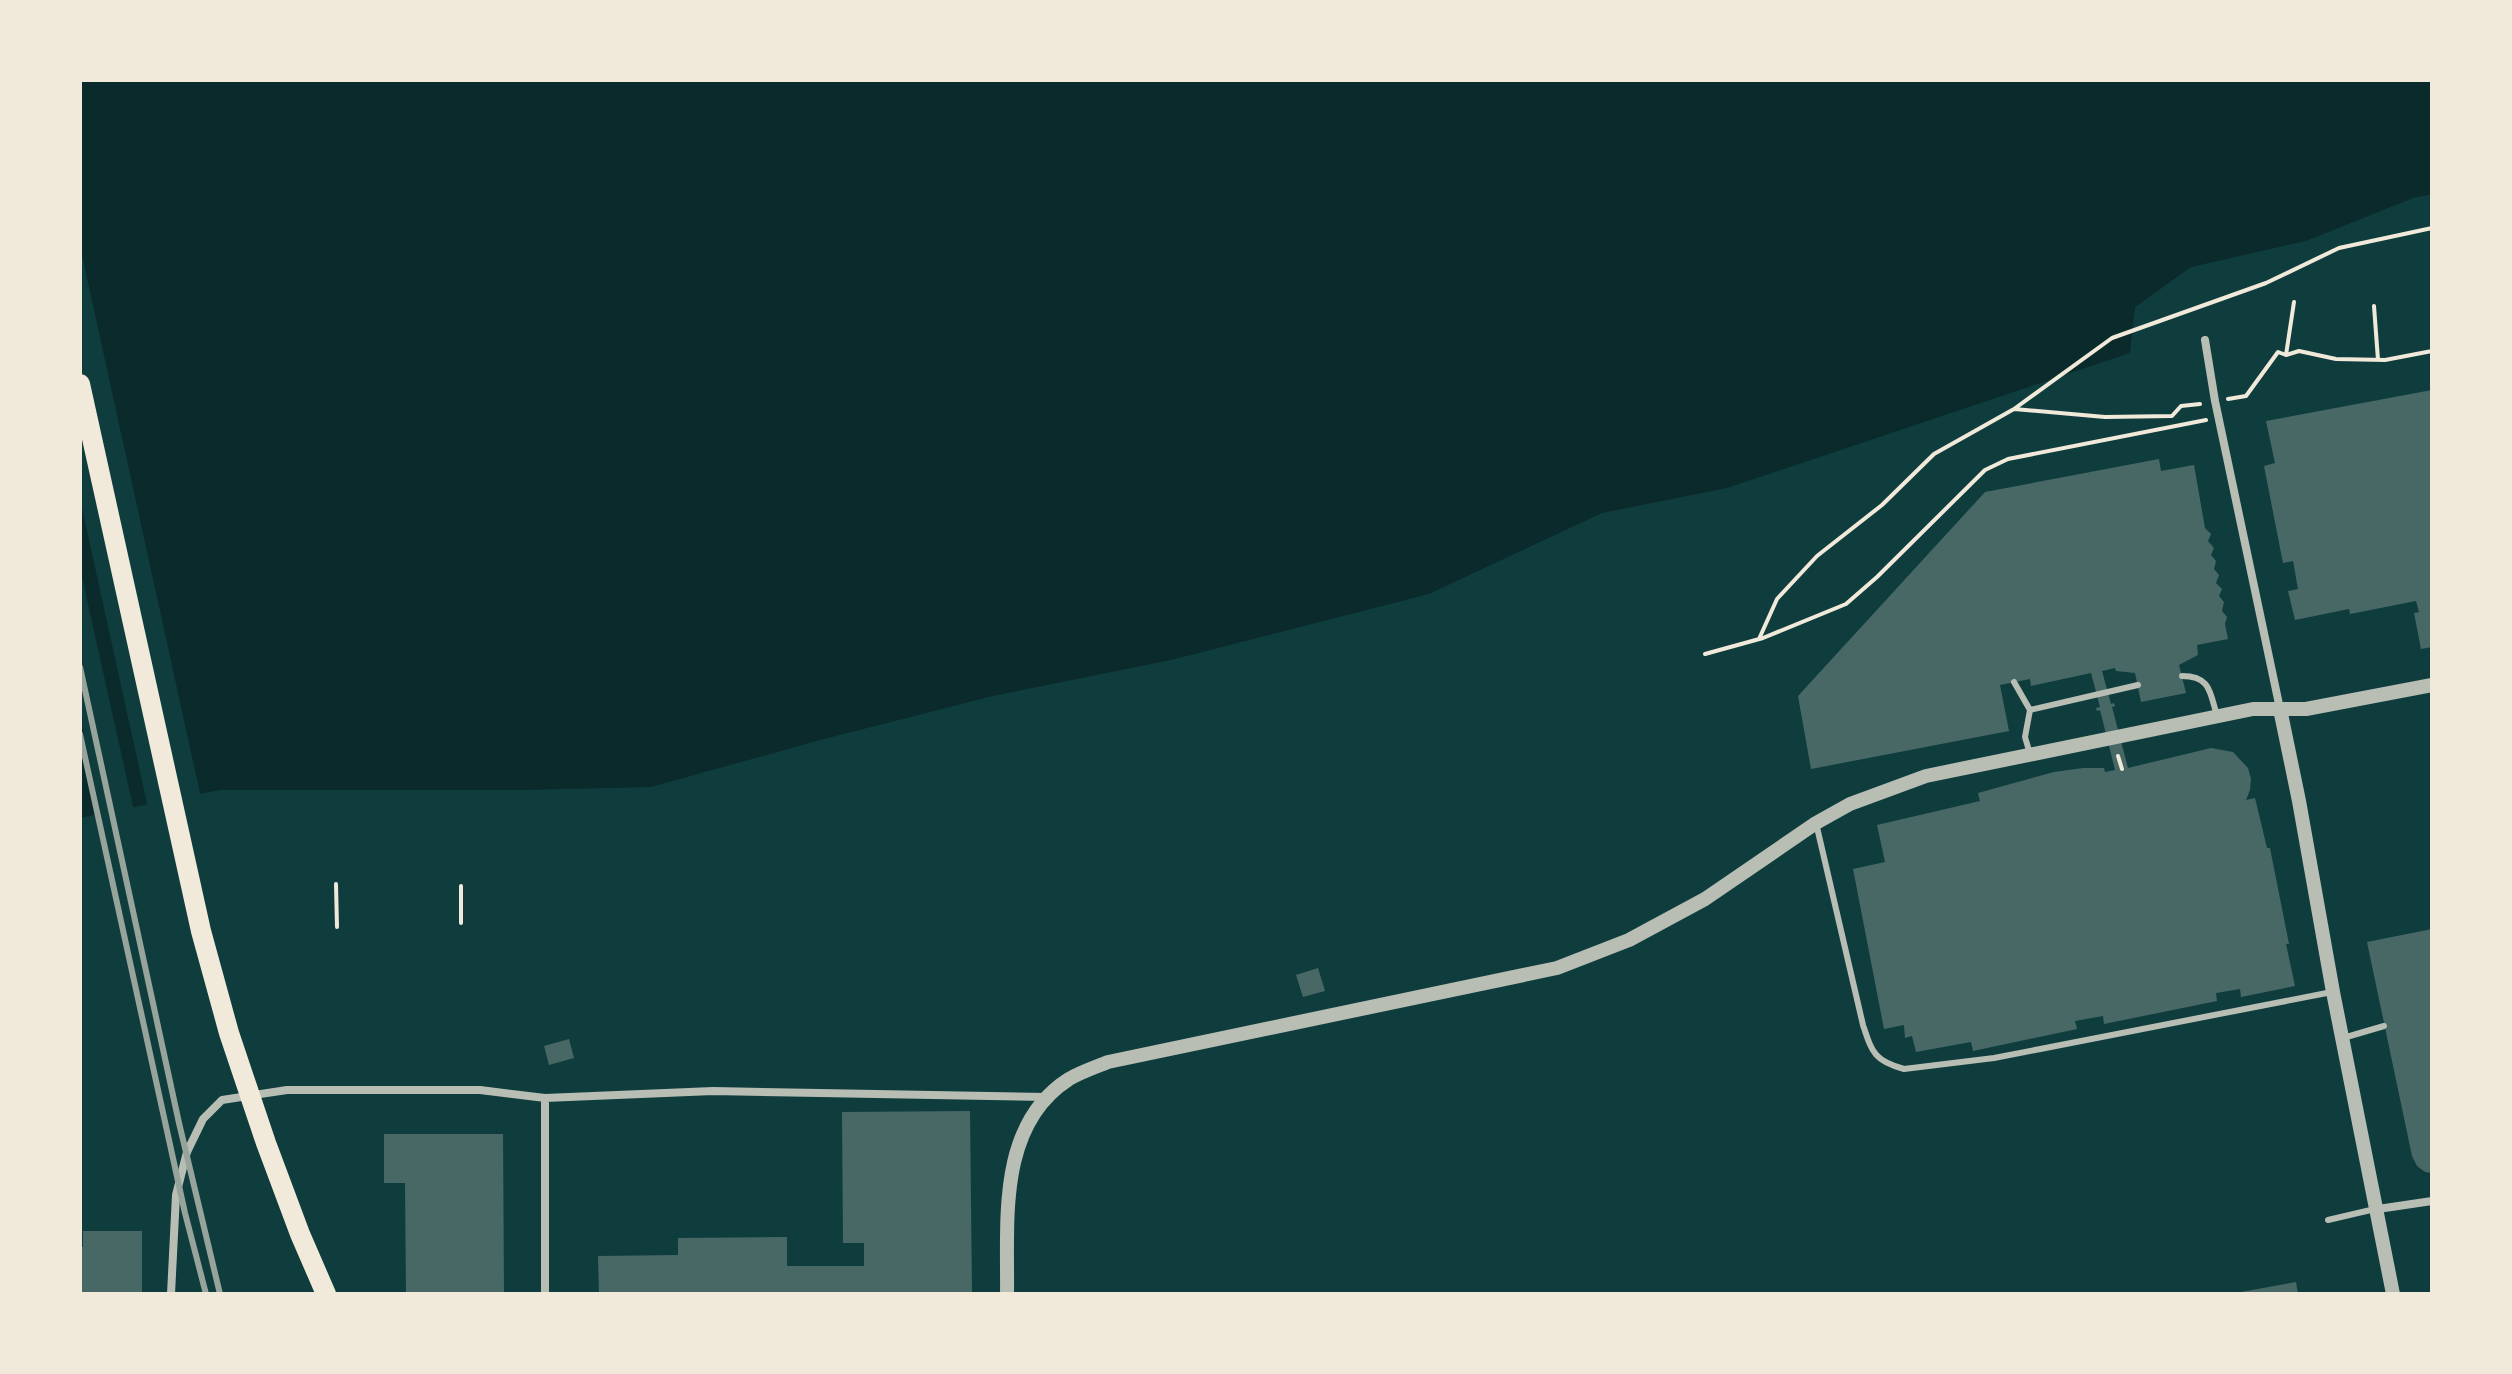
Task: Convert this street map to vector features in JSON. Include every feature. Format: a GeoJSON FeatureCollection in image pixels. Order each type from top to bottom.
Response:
{"type":"FeatureCollection","features":[{"type":"Feature","properties":{"kind":"main road"},"geometry":{"type":"LineString","coordinates":[[80,384],[201,931],[229,1033],[266,1143],[326,1294]]}},
{"type":"Feature","properties":{"kind":"street"},"geometry":{"type":"LineString","coordinates":[[2205,340],[2218,418],[2299,801],[2393,1294]]}},
{"type":"Feature","properties":{"kind":"street"},"geometry":{"type":"LineString","coordinates":[[1007,1294],[1008,1196],[1017,1149],[1032,1113],[1069,1079],[1108,1062],[1557,968],[1629,940],[1705,899],[1816,823],[1850,804],[1926,776],[2253,709],[2306,709],[2432,685]]}},
{"type":"Feature","properties":{"kind":"street"},"geometry":{"type":"LineString","coordinates":[[171,1294],[176,1195],[187,1152],[203,1119],[222,1100],[287,1090],[480,1090],[545,1098],[713,1091],[1047,1097]]}},
{"type":"Feature","properties":{"kind":"street"},"geometry":{"type":"LineString","coordinates":[[545,1098],[545,1294]]}},
{"type":"Feature","properties":{"kind":"street"},"geometry":{"type":"LineString","coordinates":[[2378,1209],[2432,1201]]}},
{"type":"Feature","properties":{"kind":"lane"},"geometry":{"type":"LineString","coordinates":[[2182,676],[2195,676],[2208,686],[2217,716]]}},
{"type":"Feature","properties":{"kind":"lane"},"geometry":{"type":"LineString","coordinates":[[2014,682],[2030,710],[2025,737],[2030,755]]}},
{"type":"Feature","properties":{"kind":"lane"},"geometry":{"type":"LineString","coordinates":[[2030,710],[2138,685]]}},
{"type":"Feature","properties":{"kind":"lane"},"geometry":{"type":"LineString","coordinates":[[1816,823],[1863,1025],[1873,1054],[1891,1066],[1904,1069],[1994,1058],[2333,992]]}},
{"type":"Feature","properties":{"kind":"lane"},"geometry":{"type":"LineString","coordinates":[[2343,1038],[2384,1026]]}},
{"type":"Feature","properties":{"kind":"lane"},"geometry":{"type":"LineString","coordinates":[[2328,1220],[2378,1209]]}},
{"type":"Feature","properties":{"kind":"path"},"geometry":{"type":"LineString","coordinates":[[1759,639],[1777,599],[1817,556],[1882,505],[1934,454],[2014,409],[2112,338],[2266,283],[2339,248],[2432,228]]}},
{"type":"Feature","properties":{"kind":"path"},"geometry":{"type":"LineString","coordinates":[[2286,355],[2294,302]]}},
{"type":"Feature","properties":{"kind":"path"},"geometry":{"type":"LineString","coordinates":[[2374,306],[2378,360]]}},
{"type":"Feature","properties":{"kind":"path"},"geometry":{"type":"LineString","coordinates":[[2014,409],[2105,417],[2172,416],[2181,406],[2246,396],[2278,352],[2286,355],[2299,351],[2336,359],[2378,360],[2432,351]]}},
{"type":"Feature","properties":{"kind":"path"},"geometry":{"type":"LineString","coordinates":[[1705,654],[1759,639],[1846,604],[1985,470],[2008,459],[2218,418]]}},
{"type":"Feature","properties":{"kind":"path"},"geometry":{"type":"LineString","coordinates":[[336,884],[337,927]]}},
{"type":"Feature","properties":{"kind":"path"},"geometry":{"type":"LineString","coordinates":[[461,886],[461,923]]}},
{"type":"Feature","properties":{"kind":"water"},"geometry":{"type":"Polygon","coordinates":[[[80,80],[2432,80],[2432,194],[2413,198],[2306,241],[2191,267],[2135,307],[2130,353],[1727,488],[1602,513],[1429,594],[1171,660],[993,696],[651,787],[220,790],[80,818],[80,80]]]}},
{"type":"Feature","properties":{"kind":"pier"},"geometry":{"type":"Polygon","coordinates":[[[80,246],[201,798],[148,808],[80,499],[80,246]]]}},
{"type":"Feature","properties":{"kind":"pier"},"geometry":{"type":"Polygon","coordinates":[[[80,568],[134,811],[102,818],[80,718],[80,568]]]}},
{"type":"Feature","properties":{"kind":"building"},"geometry":{"type":"Polygon","coordinates":[[[2432,390],[2432,647],[2421,649],[2414,613],[2419,612],[2416,601],[2350,614],[2349,609],[2295,620],[2288,591],[2298,589],[2293,561],[2283,563],[2264,466],[2275,463],[2266,421],[2432,390]]]}},
{"type":"Feature","properties":{"kind":"building"},"geometry":{"type":"Polygon","coordinates":[[[2159,459],[2161,471],[2194,465],[2205,528],[2211,534],[2208,541],[2214,548],[2211,555],[2216,561],[2214,569],[2219,575],[2216,583],[2222,589],[2219,596],[2224,602],[2222,611],[2227,617],[2228,639],[2197,645],[2198,655],[2179,665],[2186,693],[2141,702],[2135,673],[2116,671],[2115,668],[2102,671],[2111,704],[2115,706],[2112,707],[2128,768],[2211,748],[2233,752],[2248,768],[2251,779],[2246,800],[2255,798],[2267,848],[2270,848],[2295,986],[2241,997],[2240,989],[2216,993],[2217,1001],[2104,1024],[2103,1016],[2075,1021],[2077,1029],[1973,1051],[1971,1042],[1916,1052],[1912,1036],[1905,1038],[1904,1025],[1884,1029],[1853,869],[1885,862],[1877,825],[1980,801],[1978,793],[2054,772],[2083,768],[2104,768],[2105,772],[2115,770],[2100,710],[2096,708],[2100,707],[2091,673],[2031,686],[2030,679],[2000,685],[2009,731],[1811,769],[1798,696],[1985,492],[2159,459]]]}},
{"type":"Feature","properties":{"kind":"building"},"geometry":{"type":"Polygon","coordinates":[[[2432,929],[2432,1173],[2417,1166],[2412,1156],[2367,942],[2432,929]]]}},
{"type":"Feature","properties":{"kind":"building"},"geometry":{"type":"Polygon","coordinates":[[[1318,968],[1325,991],[1303,997],[1296,975],[1318,968]]]}},
{"type":"Feature","properties":{"kind":"building"},"geometry":{"type":"Polygon","coordinates":[[[569,1039],[574,1058],[549,1065],[544,1046],[569,1039]]]}},
{"type":"Feature","properties":{"kind":"building"},"geometry":{"type":"Polygon","coordinates":[[[970,1111],[972,1294],[599,1294],[598,1256],[678,1255],[678,1238],[787,1237],[787,1266],[864,1266],[864,1243],[843,1243],[842,1112],[970,1111]]]}},
{"type":"Feature","properties":{"kind":"building"},"geometry":{"type":"Polygon","coordinates":[[[384,1134],[503,1134],[504,1294],[406,1294],[405,1183],[384,1183],[384,1134]]]}},
{"type":"Feature","properties":{"kind":"building"},"geometry":{"type":"Polygon","coordinates":[[[83,1231],[142,1231],[142,1294],[80,1294],[83,1231]]]}},
{"type":"Feature","properties":{"kind":"building"},"geometry":{"type":"Polygon","coordinates":[[[2296,1282],[2298,1294],[2241,1294],[2241,1292],[2296,1282]]]}},
{"type":"Feature","properties":{"kind":"railway"},"geometry":{"type":"LineString","coordinates":[[80,667],[179,1123],[220,1294]]}},
{"type":"Feature","properties":{"kind":"railway"},"geometry":{"type":"LineString","coordinates":[[80,734],[185,1213],[206,1294]]}}]}
